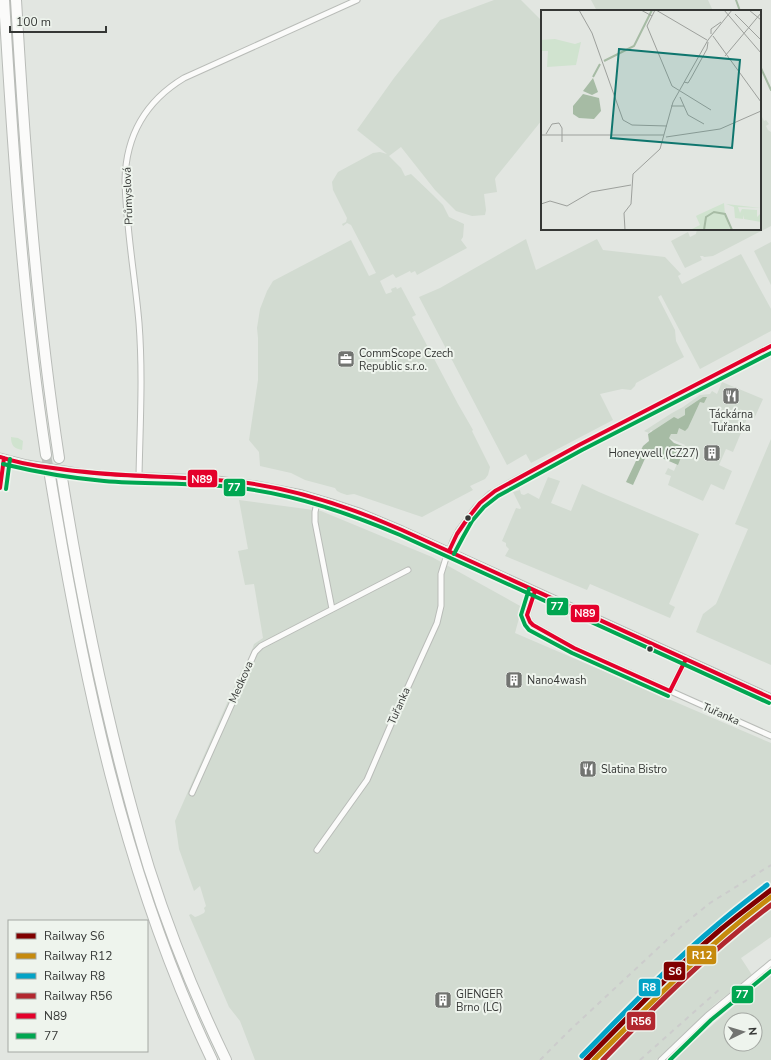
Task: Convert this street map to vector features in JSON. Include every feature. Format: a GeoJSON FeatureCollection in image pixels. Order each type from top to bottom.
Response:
{"type":"FeatureCollection","features":[{"type":"Feature","properties":{"kind":"highway"},"geometry":{"type":"LineString","coordinates":[[4,0],[11,125],[22,253],[35,375],[46,455]]}},
{"type":"Feature","properties":{"kind":"highway"},"geometry":{"type":"LineString","coordinates":[[16,0],[23,125],[34,251],[47,372],[59,458]]}},
{"type":"Feature","properties":{"kind":"highway"},"geometry":{"type":"LineString","coordinates":[[50,476],[76,627],[105,753],[119,806],[136,866],[160,937],[212,1060]]}},
{"type":"Feature","properties":{"kind":"highway"},"geometry":{"type":"LineString","coordinates":[[62,478],[79,577],[98,673],[138,831],[174,940],[202,1009],[226,1060]]}},
{"type":"Feature","properties":{"kind":"street","name":"Průmyslová"},"geometry":{"type":"LineString","coordinates":[[139,476],[141,402],[139,324],[125,180],[128,151],[136,130],[145,113],[155,102],[172,86],[184,78],[357,0]]}},
{"type":"Feature","properties":{"kind":"street","name":"Tuřanka"},"geometry":{"type":"LineString","coordinates":[[318,850],[367,780],[437,623],[441,606],[441,574],[449,551],[459,530],[476,507],[495,490],[771,346]]}},
{"type":"Feature","properties":{"kind":"street"},"geometry":{"type":"LineString","coordinates":[[0,457],[27,464],[82,473],[241,482],[286,490],[318,498],[359,512],[449,551],[771,698]]}},
{"type":"Feature","properties":{"kind":"street"},"geometry":{"type":"LineString","coordinates":[[318,498],[315,512],[315,522],[332,609]]}},
{"type":"Feature","properties":{"kind":"street","name":"Medkova"},"geometry":{"type":"LineString","coordinates":[[192,793],[255,652],[261,646],[408,570]]}},
{"type":"Feature","properties":{"kind":"street","name":"Tuřanka"},"geometry":{"type":"LineString","coordinates":[[535,591],[527,615],[533,625],[574,648],[771,736]]}},
{"type":"Feature","properties":{"kind":"street"},"geometry":{"type":"LineString","coordinates":[[670,691],[686,659]]}},
{"type":"Feature","properties":{"kind":"street"},"geometry":{"type":"LineString","coordinates":[[661,1060],[707,1016],[771,963]]}},
{"type":"Feature","properties":{"kind":"shaded area"},"geometry":{"type":"Polygon","coordinates":[[[494,0],[521,0],[541,20],[541,121],[496,177],[497,192],[484,194],[486,210],[485,215],[472,216],[456,211],[435,190],[401,147],[389,156],[401,168],[405,176],[411,174],[443,205],[449,217],[464,224],[463,237],[461,240],[467,248],[417,275],[415,271],[411,273],[410,271],[396,278],[393,274],[380,281],[386,294],[392,292],[391,289],[401,287],[416,315],[412,317],[473,430],[472,431],[490,467],[488,475],[485,479],[470,486],[473,490],[422,517],[354,494],[347,495],[341,493],[335,488],[305,480],[291,473],[260,466],[259,452],[249,440],[258,380],[257,328],[260,309],[267,291],[273,281],[351,240],[369,276],[376,273],[351,225],[347,223],[343,226],[342,224],[346,222],[347,218],[333,190],[332,182],[338,172],[373,153],[380,152],[387,154],[357,130],[394,78],[440,20],[494,0]]]}},
{"type":"Feature","properties":{"kind":"shaded area"},"geometry":{"type":"Polygon","coordinates":[[[591,0],[708,0],[713,10],[596,10],[591,0]]]}},
{"type":"Feature","properties":{"kind":"shaded area"},"geometry":{"type":"Polygon","coordinates":[[[761,115],[764,121],[766,120],[769,124],[766,126],[771,132],[771,226],[713,256],[700,256],[702,260],[685,268],[671,241],[688,232],[690,237],[696,234],[697,230],[761,230],[761,115]]]}},
{"type":"Feature","properties":{"kind":"shaded area"},"geometry":{"type":"Polygon","coordinates":[[[526,239],[536,270],[597,239],[603,250],[665,257],[681,274],[678,276],[682,284],[741,254],[771,309],[771,331],[700,369],[661,295],[658,297],[675,330],[676,341],[684,357],[636,383],[631,390],[622,389],[600,394],[613,420],[531,463],[526,454],[507,465],[419,297],[440,288],[526,239]]]}},
{"type":"Feature","properties":{"kind":"shaded area"},"geometry":{"type":"Polygon","coordinates":[[[771,242],[771,285],[754,251],[771,242]]]}},
{"type":"Feature","properties":{"kind":"shaded area","name":"Honeywell (CZ27)"},"geometry":{"type":"Polygon","coordinates":[[[722,382],[763,399],[754,419],[748,416],[733,452],[726,449],[719,465],[732,471],[724,490],[711,484],[703,501],[668,485],[671,476],[665,474],[668,468],[674,471],[685,445],[651,430],[649,433],[644,431],[700,395],[710,394],[712,391],[717,394],[722,382]]]}},
{"type":"Feature","properties":{"kind":"shaded area"},"geometry":{"type":"Polygon","coordinates":[[[703,397],[707,397],[704,403],[700,402],[688,428],[685,431],[679,428],[677,434],[671,434],[669,438],[674,443],[685,447],[678,465],[648,452],[633,485],[626,482],[643,446],[649,441],[648,434],[674,417],[678,419],[685,415],[685,409],[703,397]]]}},
{"type":"Feature","properties":{"kind":"shaded area"},"geometry":{"type":"Polygon","coordinates":[[[11,437],[18,438],[23,441],[22,450],[14,446],[11,437]]]}},
{"type":"Feature","properties":{"kind":"shaded area"},"geometry":{"type":"Polygon","coordinates":[[[771,439],[771,665],[696,632],[703,614],[716,604],[748,529],[735,524],[771,439]]]}},
{"type":"Feature","properties":{"kind":"shaded area"},"geometry":{"type":"Polygon","coordinates":[[[548,477],[560,481],[551,503],[571,511],[582,484],[699,534],[669,604],[675,607],[670,618],[590,584],[587,590],[505,556],[509,549],[506,546],[506,543],[502,541],[516,508],[521,508],[513,492],[520,490],[521,494],[524,495],[528,493],[539,499],[548,477]]]}},
{"type":"Feature","properties":{"kind":"shaded area"},"geometry":{"type":"Polygon","coordinates":[[[239,500],[321,511],[432,557],[522,607],[515,633],[771,743],[771,937],[741,958],[752,975],[715,1004],[656,1060],[255,1060],[240,1021],[229,1007],[189,915],[191,914],[195,917],[204,913],[204,908],[206,906],[200,886],[194,891],[179,849],[175,821],[243,667],[248,662],[254,644],[263,638],[254,584],[245,585],[238,551],[248,549],[239,500]]]}},
{"type":"Feature","properties":{"kind":"shaded area"},"geometry":{"type":"Polygon","coordinates":[[[771,973],[771,1060],[673,1060],[723,1016],[723,1052],[763,1052],[763,1012],[727,1012],[771,973]]]}},
{"type":"Feature","properties":{"kind":"waterway"},"geometry":{"type":"LineString","coordinates":[[736,0],[740,10]]}},
{"type":"Feature","properties":{"kind":"waterway"},"geometry":{"type":"LineString","coordinates":[[761,68],[771,90]]}},
{"type":"Feature","properties":{"kind":"tunnel"},"geometry":{"type":"LineString","coordinates":[[46,455],[50,476]]}},
{"type":"Feature","properties":{"kind":"railway"},"geometry":{"type":"LineString","coordinates":[[540,1060],[570,1030],[684,924],[710,903],[771,865]]}},
{"type":"Feature","properties":{"kind":"railway"},"geometry":{"type":"LineString","coordinates":[[640,1060],[721,988]]}},
{"type":"Feature","properties":{"kind":"rail line","name":"R8"},"geometry":{"type":"LineString","coordinates":[[582,1056],[699,940],[767,885]]}},
{"type":"Feature","properties":{"kind":"rail line","name":"S6"},"geometry":{"type":"LineString","coordinates":[[586,1060],[685,961],[720,930],[771,890]]}},
{"type":"Feature","properties":{"kind":"rail line","name":"R12"},"geometry":{"type":"LineString","coordinates":[[594,1060],[701,955],[771,897]]}},
{"type":"Feature","properties":{"kind":"rail line","name":"R56"},"geometry":{"type":"LineString","coordinates":[[603,1060],[684,979],[726,941],[771,905]]}},
{"type":"Feature","properties":{"kind":"transit line","name":"N89"},"geometry":{"type":"LineString","coordinates":[[449,551],[457,534],[468,518],[480,503],[495,491],[579,445],[771,346]]}},
{"type":"Feature","properties":{"kind":"transit line","name":"77"},"geometry":{"type":"LineString","coordinates":[[454,554],[472,521],[484,507],[498,496],[582,450],[771,353]]}},
{"type":"Feature","properties":{"kind":"transit line","name":"N89"},"geometry":{"type":"LineString","coordinates":[[0,457],[26,464],[76,471],[240,482],[282,489],[323,500],[402,530],[771,698]]}},
{"type":"Feature","properties":{"kind":"transit line","name":"N89"},"geometry":{"type":"LineString","coordinates":[[0,488],[4,458]]}},
{"type":"Feature","properties":{"kind":"transit line","name":"77"},"geometry":{"type":"LineString","coordinates":[[6,489],[10,459]]}},
{"type":"Feature","properties":{"kind":"transit line","name":"77"},"geometry":{"type":"LineString","coordinates":[[3,464],[28,470],[91,480],[240,488],[281,495],[322,506],[361,519],[400,535],[769,703]]}},
{"type":"Feature","properties":{"kind":"transit line","name":"77"},"geometry":{"type":"LineString","coordinates":[[529,589],[521,615],[529,630],[572,653],[668,696]]}},
{"type":"Feature","properties":{"kind":"transit line","name":"N89"},"geometry":{"type":"LineString","coordinates":[[535,591],[527,615],[530,622],[574,648],[670,691],[686,659]]}},
{"type":"Feature","properties":{"kind":"transit line","name":"77"},"geometry":{"type":"LineString","coordinates":[[670,1060],[711,1020],[771,971]]}},
{"type":"Feature","properties":{"kind":"place","name":"CommScope Czech Republic s.r.o."},"geometry":{"type":"Point","coordinates":[346,359]}},
{"type":"Feature","properties":{"kind":"place","name":"Táckárna Tuřanka"},"geometry":{"type":"Point","coordinates":[731,396]}},
{"type":"Feature","properties":{"kind":"place","name":"Honeywell (CZ27)"},"geometry":{"type":"Point","coordinates":[712,453]}},
{"type":"Feature","properties":{"kind":"place","name":"Nano4wash"},"geometry":{"type":"Point","coordinates":[514,680]}},
{"type":"Feature","properties":{"kind":"place","name":"Slatina Bistro"},"geometry":{"type":"Point","coordinates":[588,769]}},
{"type":"Feature","properties":{"kind":"place","name":"GIENGER Brno (LC)"},"geometry":{"type":"Point","coordinates":[443,1000]}}]}
